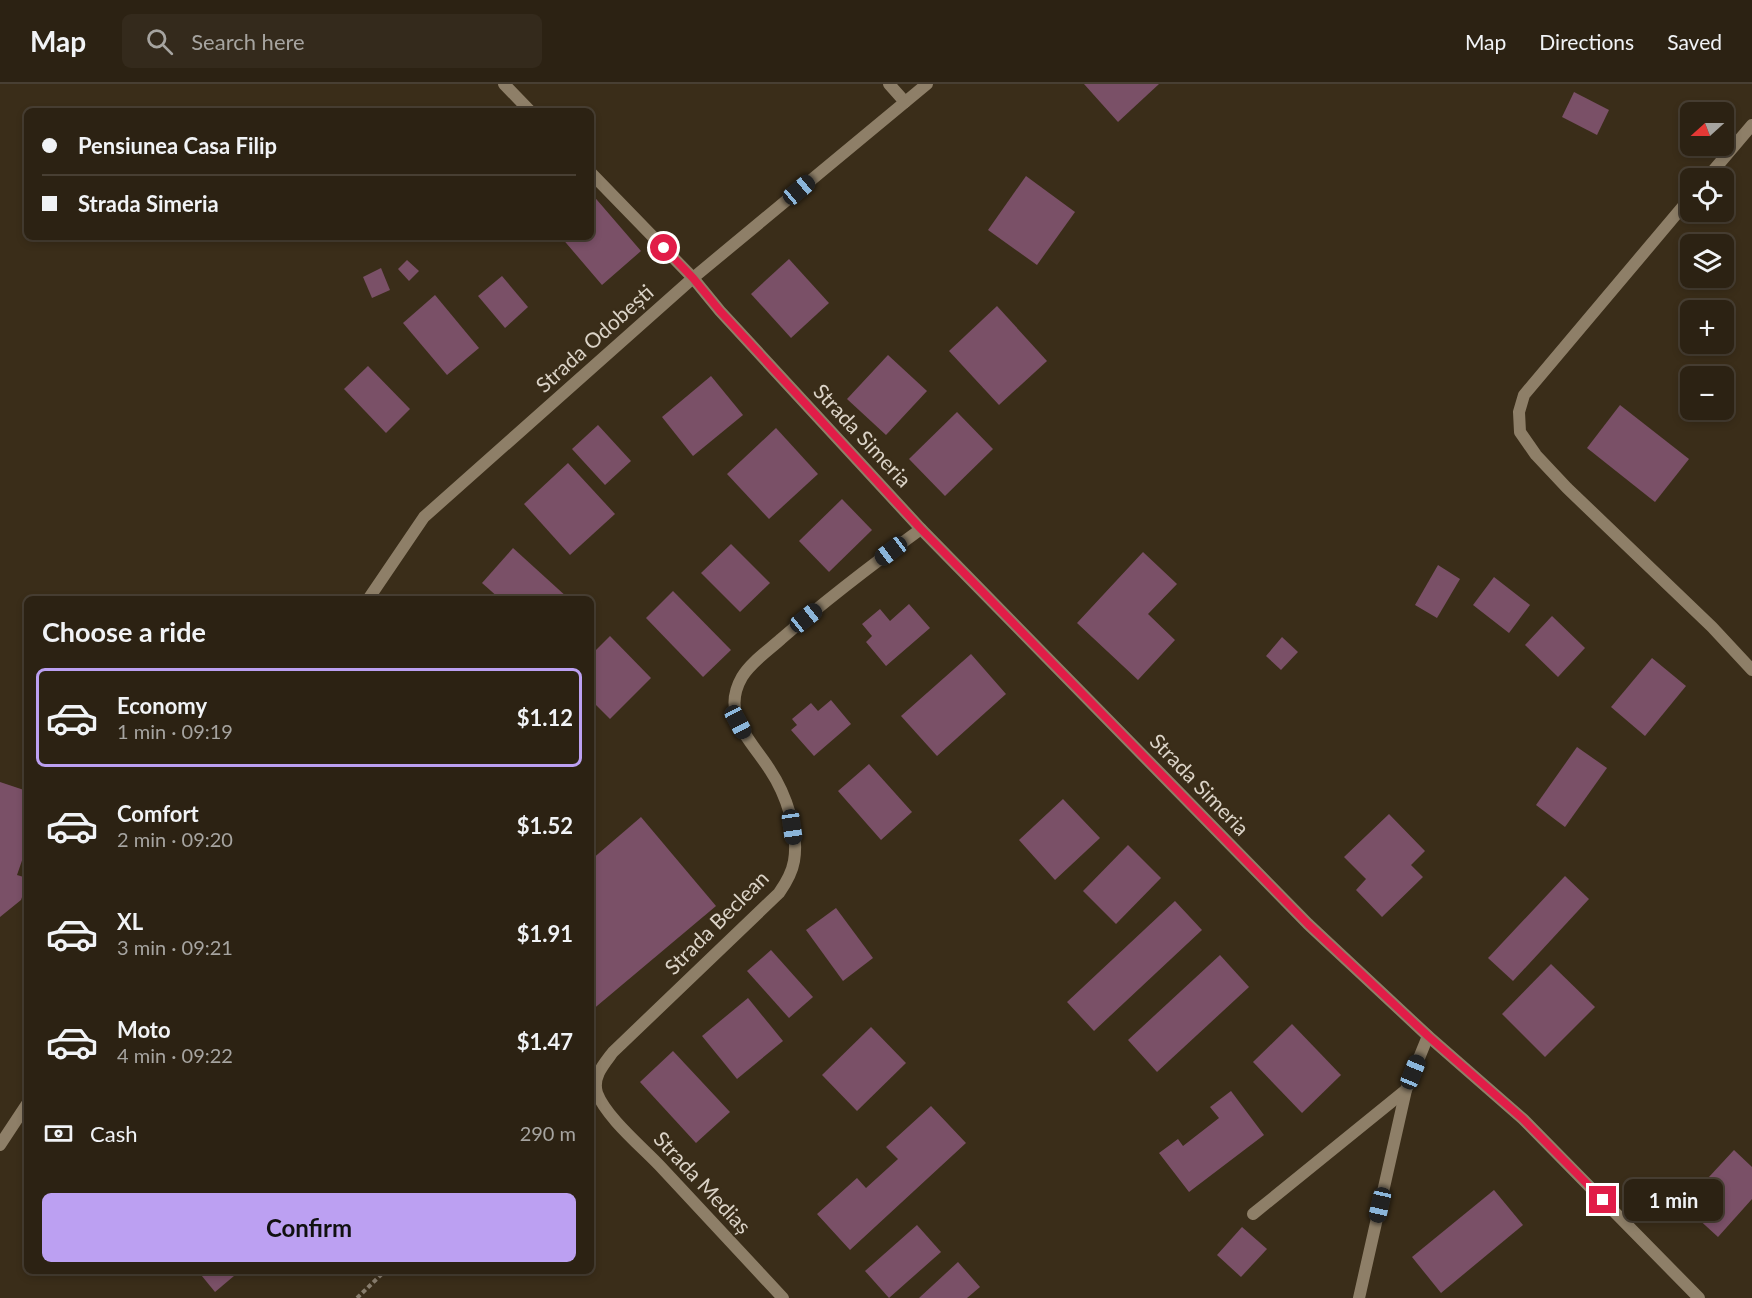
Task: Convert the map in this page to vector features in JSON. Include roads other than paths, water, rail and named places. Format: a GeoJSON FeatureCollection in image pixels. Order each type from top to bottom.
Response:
{"type":"FeatureCollection","features":[{"type":"Feature","properties":{"kind":"street"},"geometry":{"type":"LineString","coordinates":[[504,84],[527,108]]}},
{"type":"Feature","properties":{"kind":"street"},"geometry":{"type":"LineString","coordinates":[[889,84],[905,102]]}},
{"type":"Feature","properties":{"kind":"street","name":"Strada Odobești"},"geometry":{"type":"LineString","coordinates":[[370,596],[424,516],[693,278],[927,84]]}},
{"type":"Feature","properties":{"kind":"street"},"geometry":{"type":"LineString","coordinates":[[1715,168],[1752,125]]}},
{"type":"Feature","properties":{"kind":"street","name":"Strada Simeria"},"geometry":{"type":"LineString","coordinates":[[594,176],[693,278],[720,311],[921,529],[1308,924],[1428,1036],[1523,1119],[1699,1298]]}},
{"type":"Feature","properties":{"kind":"street"},"geometry":{"type":"LineString","coordinates":[[1680,210],[1524,395],[1519,412],[1520,432],[1536,455],[1567,488],[1712,627],[1752,670]]}},
{"type":"Feature","properties":{"kind":"street","name":"Strada Beclean"},"geometry":{"type":"LineString","coordinates":[[597,1091],[596,1081],[601,1068],[613,1052],[779,893],[789,877],[794,861],[795,843],[785,797],[770,770],[746,737],[738,722],[734,706],[742,676],[789,633],[876,562],[921,529]]}},
{"type":"Feature","properties":{"kind":"street"},"geometry":{"type":"LineString","coordinates":[[1359,1298],[1406,1090],[1428,1036]]}},
{"type":"Feature","properties":{"kind":"street"},"geometry":{"type":"LineString","coordinates":[[1253,1214],[1406,1090]]}},
{"type":"Feature","properties":{"kind":"street","name":"Strada Mediaș"},"geometry":{"type":"LineString","coordinates":[[597,1091],[610,1115],[783,1298]]}},
{"type":"Feature","properties":{"kind":"street"},"geometry":{"type":"LineString","coordinates":[[1,1143],[24,1113]]}}]}
